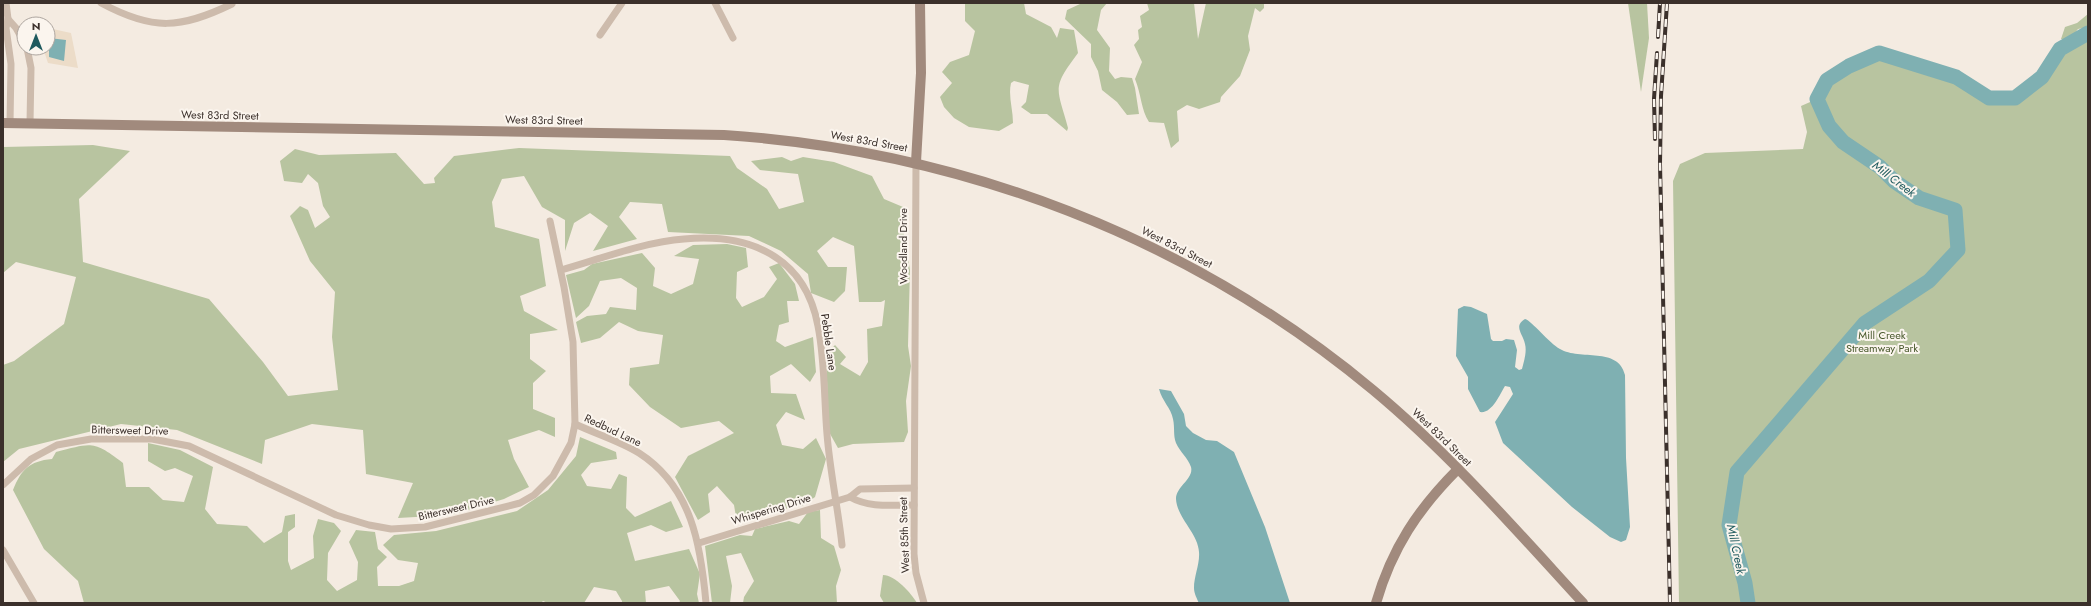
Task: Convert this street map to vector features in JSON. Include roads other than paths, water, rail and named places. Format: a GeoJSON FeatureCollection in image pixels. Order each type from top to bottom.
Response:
{"type":"FeatureCollection","features":[{"type":"Feature","properties":{"kind":"main road","name":"Woodland Drive"},"geometry":{"type":"LineString","coordinates":[[916,162],[921,73],[920,3]]}},
{"type":"Feature","properties":{"kind":"main road","name":"West 83rd Street"},"geometry":{"type":"LineString","coordinates":[[7,123],[724,135],[808,143],[916,162],[962,174],[1050,203],[1138,241],[1203,274],[1252,303],[1332,357],[1410,423],[1458,469],[1583,603]]}},
{"type":"Feature","properties":{"kind":"main road"},"geometry":{"type":"LineString","coordinates":[[1376,603],[1392,558],[1410,525],[1427,501],[1458,469]]}},
{"type":"Feature","properties":{"kind":"street"},"geometry":{"type":"LineString","coordinates":[[6,3],[8,19],[6,28],[11,64],[7,123]]}},
{"type":"Feature","properties":{"kind":"street"},"geometry":{"type":"LineString","coordinates":[[101,3],[133,18],[174,23],[187,22],[206,16],[232,4]]}},
{"type":"Feature","properties":{"kind":"street"},"geometry":{"type":"LineString","coordinates":[[600,35],[622,3]]}},
{"type":"Feature","properties":{"kind":"street"},"geometry":{"type":"LineString","coordinates":[[715,3],[733,38]]}},
{"type":"Feature","properties":{"kind":"street"},"geometry":{"type":"LineString","coordinates":[[8,19],[16,28]]}},
{"type":"Feature","properties":{"kind":"street"},"geometry":{"type":"LineString","coordinates":[[29,56],[31,68],[30,123]]}},
{"type":"Feature","properties":{"kind":"street","name":"Woodland Drive"},"geometry":{"type":"LineString","coordinates":[[914,488],[916,162]]}},
{"type":"Feature","properties":{"kind":"street","name":"Bittersweet Drive"},"geometry":{"type":"LineString","coordinates":[[3,485],[31,459],[57,445],[91,439],[152,439],[175,442],[194,448],[352,521],[391,529],[412,529],[507,508],[534,495],[544,486],[559,467],[570,444],[575,424],[572,342],[561,270],[550,220]]}},
{"type":"Feature","properties":{"kind":"street","name":"Pebble Lane"},"geometry":{"type":"LineString","coordinates":[[561,270],[665,242],[701,238],[728,239],[746,243],[771,253],[784,262],[798,279],[812,305],[818,325],[828,448],[837,500],[842,545]]}},
{"type":"Feature","properties":{"kind":"street","name":"Redbud Lane"},"geometry":{"type":"LineString","coordinates":[[575,424],[638,453],[665,477],[681,499],[699,543],[706,603]]}},
{"type":"Feature","properties":{"kind":"street","name":"Whispering Drive"},"geometry":{"type":"LineString","coordinates":[[699,543],[850,497],[860,489],[914,488]]}},
{"type":"Feature","properties":{"kind":"street","name":"West 85th Street"},"geometry":{"type":"LineString","coordinates":[[914,488],[916,573],[924,603]]}},
{"type":"Feature","properties":{"kind":"street"},"geometry":{"type":"LineString","coordinates":[[850,497],[860,502],[872,504],[914,505]]}},
{"type":"Feature","properties":{"kind":"street"},"geometry":{"type":"LineString","coordinates":[[3,550],[34,603]]}},
{"type":"Feature","properties":{"kind":"water"},"geometry":{"type":"Polygon","coordinates":[[[56,39],[66,40],[64,61],[49,57],[56,56],[56,39]]]}},
{"type":"Feature","properties":{"kind":"water"},"geometry":{"type":"Polygon","coordinates":[[[1464,306],[1471,307],[1487,314],[1491,339],[1493,341],[1502,341],[1506,339],[1514,340],[1517,350],[1515,367],[1519,370],[1522,369],[1526,350],[1519,327],[1521,322],[1525,319],[1560,349],[1578,354],[1607,357],[1615,360],[1621,366],[1625,375],[1626,458],[1630,527],[1626,540],[1621,542],[1610,537],[1572,507],[1503,443],[1495,422],[1513,394],[1510,387],[1505,386],[1492,407],[1484,412],[1480,412],[1468,389],[1468,377],[1456,356],[1458,309],[1464,306]]]}},
{"type":"Feature","properties":{"kind":"water"},"geometry":{"type":"Polygon","coordinates":[[[1159,389],[1171,391],[1184,414],[1186,426],[1193,433],[1206,440],[1217,441],[1234,452],[1265,527],[1290,603],[1199,603],[1194,588],[1199,556],[1198,545],[1180,513],[1176,499],[1179,490],[1190,475],[1191,467],[1176,443],[1172,415],[1159,389]]]}},
{"type":"Feature","properties":{"kind":"waterway","name":"Mill Creek"},"geometry":{"type":"LineString","coordinates":[[1748,603],[1745,583],[1729,525],[1737,472],[1865,323],[1929,281],[1958,250],[1955,210],[1919,198],[1894,181],[1880,167],[1843,142],[1829,126],[1817,99],[1827,80],[1849,66],[1879,53],[1956,77],[1989,98],[2015,98],[2042,77],[2060,49],[2088,33]]}},
{"type":"Feature","properties":{"kind":"railway"},"geometry":{"type":"LineString","coordinates":[[1658,37],[1660,3]]}},
{"type":"Feature","properties":{"kind":"railway"},"geometry":{"type":"LineString","coordinates":[[1667,3],[1661,96],[1660,164],[1670,603]]}},
{"type":"Feature","properties":{"kind":"railway"},"geometry":{"type":"LineString","coordinates":[[1655,139],[1654,99],[1657,53]]}},
{"type":"Feature","properties":{"kind":"park label","name":"Mill Creek Streamway Park"},"geometry":{"type":"Point","coordinates":[1882,341]}}]}
